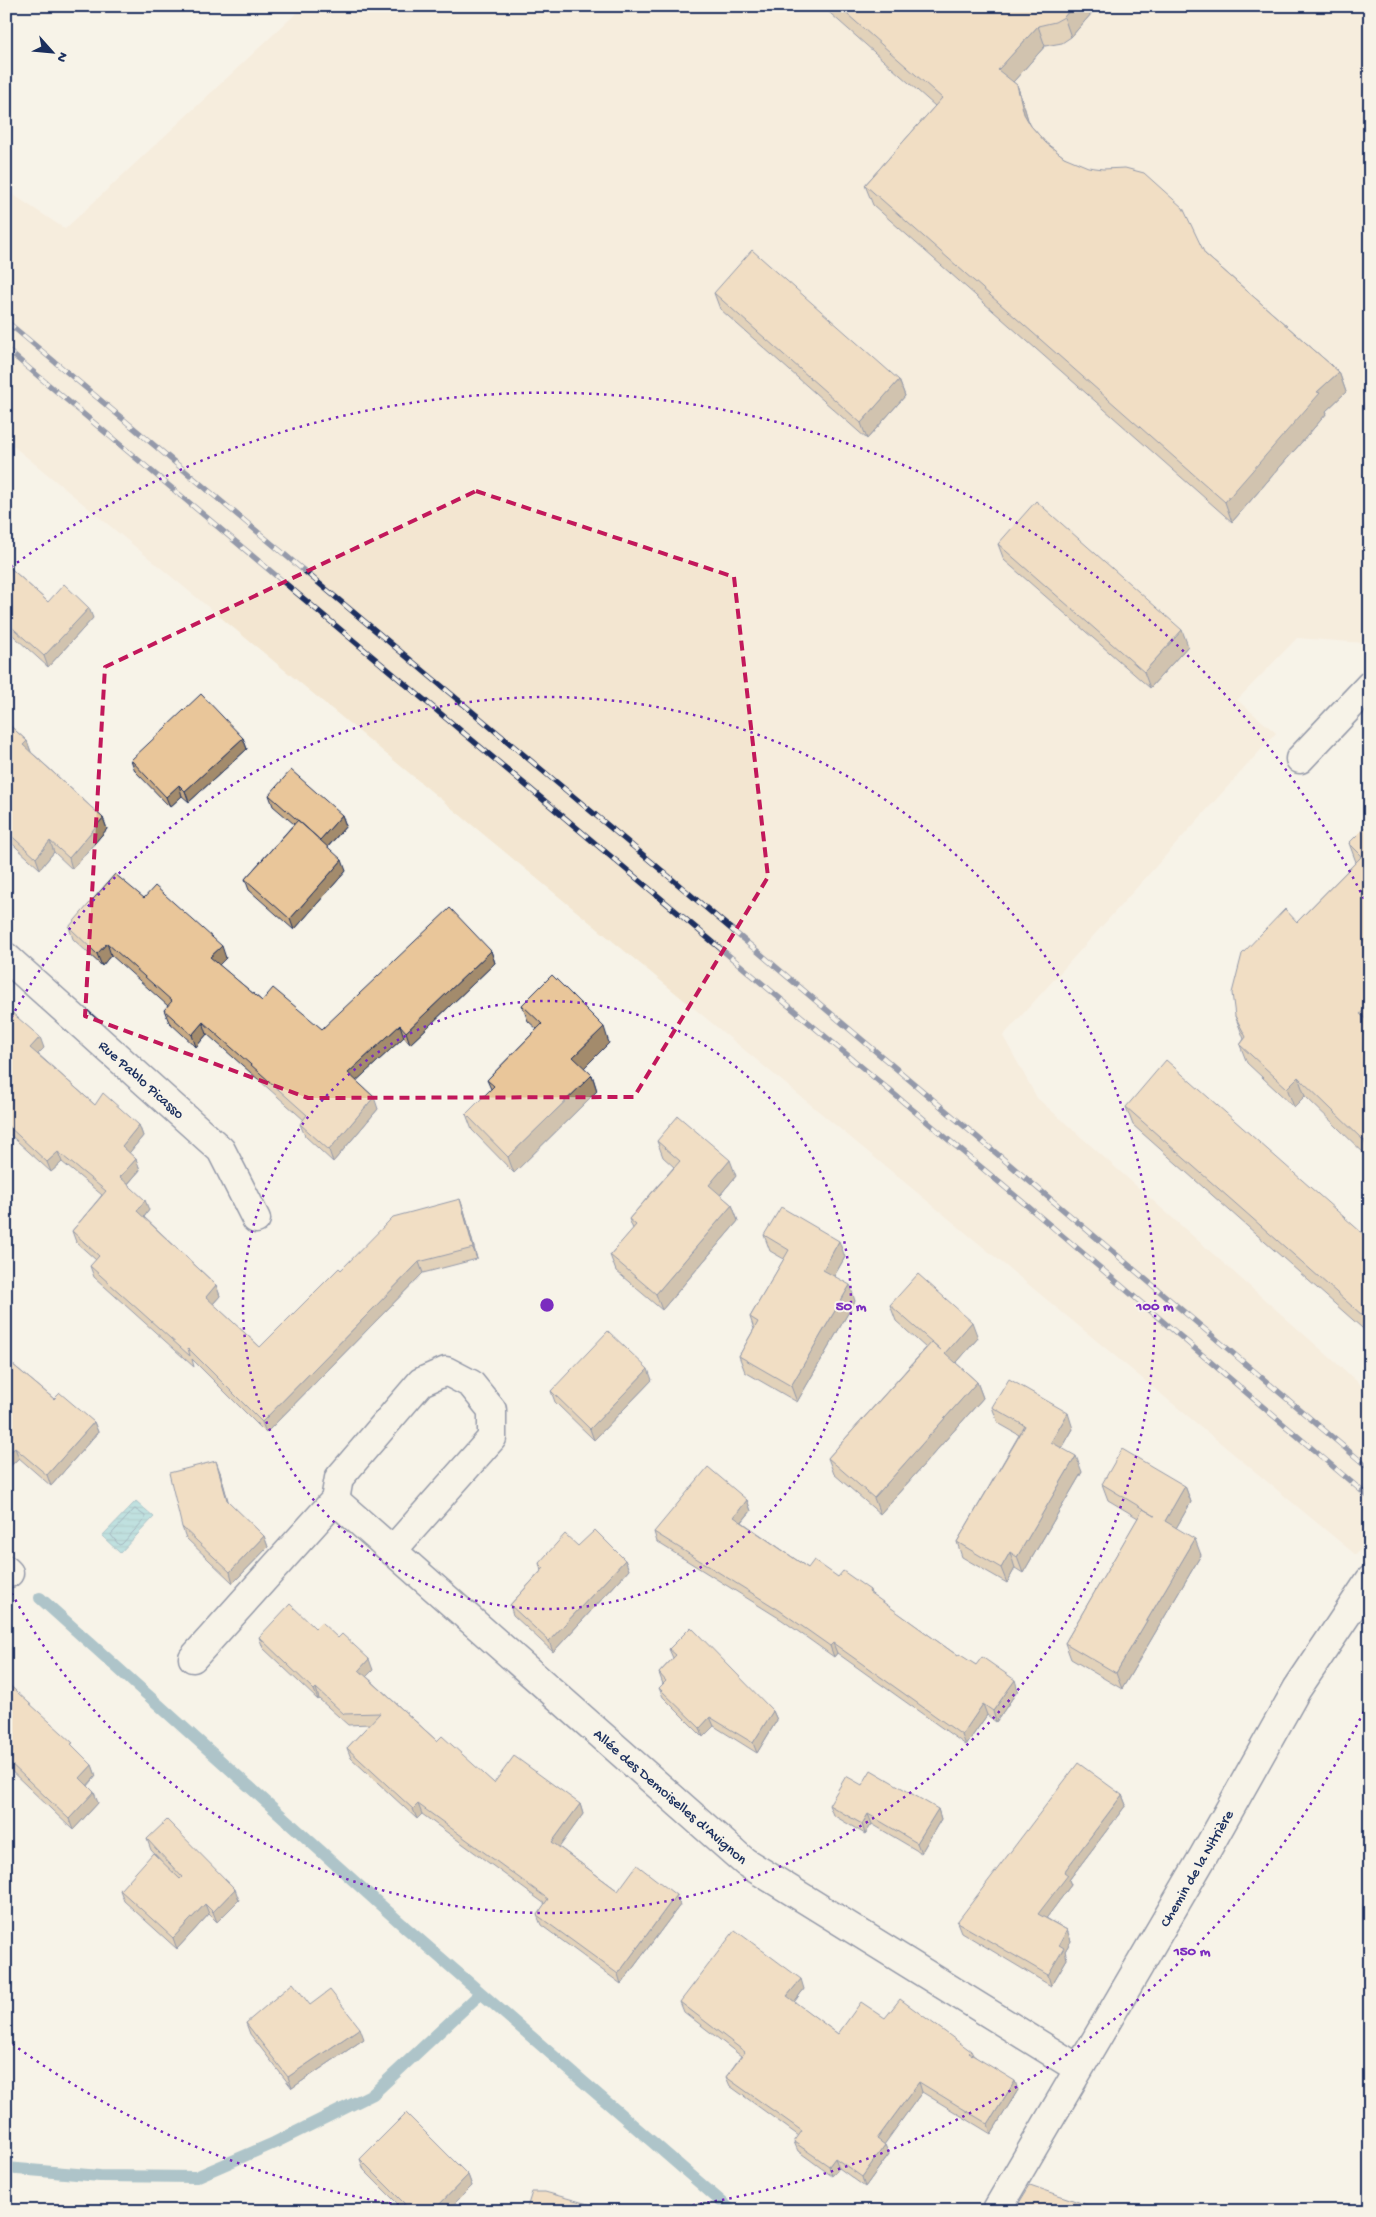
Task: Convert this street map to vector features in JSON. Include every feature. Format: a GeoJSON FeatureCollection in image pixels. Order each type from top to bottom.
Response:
{"type":"FeatureCollection","features":[{"type":"Feature","properties":{"kind":"street"},"geometry":{"type":"LineString","coordinates":[[1300,759],[1370,686]]}},
{"type":"Feature","properties":{"kind":"street","name":"Rue Pablo Picasso"},"geometry":{"type":"LineString","coordinates":[[6,957],[221,1150],[256,1219]]}},
{"type":"Feature","properties":{"kind":"street"},"geometry":{"type":"LineString","coordinates":[[193,1658],[335,1500],[339,1478],[421,1382],[446,1371],[471,1384],[492,1410],[492,1438],[392,1551]]}},
{"type":"Feature","properties":{"kind":"street","name":"Allée des Demoiselles d'Avignon"},"geometry":{"type":"LineString","coordinates":[[335,1500],[745,1862],[1078,2069]]}},
{"type":"Feature","properties":{"kind":"street","name":"Chemin de la Nitrière"},"geometry":{"type":"LineString","coordinates":[[996,2211],[1204,1855],[1297,1689],[1370,1580]]}},
{"type":"Feature","properties":{"kind":"highlighted area"},"geometry":{"type":"Polygon","coordinates":[[[476,491],[734,577],[768,877],[634,1097],[308,1098],[85,1016],[105,667],[476,491]]]}},
{"type":"Feature","properties":{"kind":"shaded area"},"geometry":{"type":"Polygon","coordinates":[[[304,6],[1370,6],[1370,588],[1365,643],[1297,638],[1237,700],[1276,733],[1003,1036],[1037,1098],[1370,1393],[1370,1536],[1356,1555],[6,440],[6,190],[65,229],[304,6]]]}},
{"type":"Feature","properties":{"kind":"water"},"geometry":{"type":"Polygon","coordinates":[[[136,1501],[154,1517],[120,1553],[102,1536],[136,1501]]]}},
{"type":"Feature","properties":{"kind":"building"},"geometry":{"type":"Polygon","coordinates":[[[838,6],[1073,6],[1064,17],[1055,22],[1038,26],[998,70],[1017,85],[1024,114],[1031,126],[1046,143],[1064,157],[1088,167],[1103,169],[1125,168],[1144,173],[1183,208],[1205,254],[1339,372],[1317,392],[1320,393],[1225,502],[865,185],[942,98],[838,6]]]}},
{"type":"Feature","properties":{"kind":"building"},"geometry":{"type":"Polygon","coordinates":[[[752,250],[899,380],[861,423],[714,293],[752,250]]]}},
{"type":"Feature","properties":{"kind":"building"},"geometry":{"type":"Polygon","coordinates":[[[1036,501],[1182,630],[1144,672],[998,544],[1036,501]]]}},
{"type":"Feature","properties":{"kind":"building"},"geometry":{"type":"Polygon","coordinates":[[[6,564],[48,602],[64,584],[89,608],[44,656],[6,622],[6,564]]]}},
{"type":"Feature","properties":{"kind":"building"},"geometry":{"type":"Polygon","coordinates":[[[201,694],[243,738],[185,791],[179,785],[166,797],[131,760],[201,694]]]}},
{"type":"Feature","properties":{"kind":"building"},"geometry":{"type":"Polygon","coordinates":[[[6,722],[27,741],[23,745],[103,818],[69,858],[50,841],[36,858],[6,831],[6,722]]]}},
{"type":"Feature","properties":{"kind":"building"},"geometry":{"type":"Polygon","coordinates":[[[291,770],[342,815],[320,840],[269,795],[291,770]]]}},
{"type":"Feature","properties":{"kind":"building"},"geometry":{"type":"Polygon","coordinates":[[[298,820],[342,860],[290,919],[245,879],[298,820]]]}},
{"type":"Feature","properties":{"kind":"building"},"geometry":{"type":"Polygon","coordinates":[[[1370,822],[1370,978],[1363,984],[1370,991],[1370,1003],[1360,1014],[1370,1023],[1370,1135],[1364,1141],[1298,1077],[1287,1088],[1240,1045],[1246,1037],[1235,1016],[1232,993],[1242,954],[1285,909],[1297,922],[1362,856],[1349,843],[1370,822]]]}},
{"type":"Feature","properties":{"kind":"building"},"geometry":{"type":"Polygon","coordinates":[[[115,874],[144,898],[155,886],[222,946],[210,957],[262,1001],[273,988],[322,1029],[450,908],[491,951],[406,1032],[400,1025],[348,1073],[374,1097],[329,1150],[300,1124],[307,1115],[203,1022],[192,1035],[164,1010],[172,1001],[107,943],[97,954],[69,927],[115,874]]]}},
{"type":"Feature","properties":{"kind":"building"},"geometry":{"type":"Polygon","coordinates":[[[552,975],[604,1027],[573,1057],[592,1075],[508,1157],[466,1114],[494,1086],[487,1080],[542,1024],[522,1005],[552,975]]]}},
{"type":"Feature","properties":{"kind":"building"},"geometry":{"type":"Polygon","coordinates":[[[10,1011],[40,1037],[30,1048],[95,1105],[103,1093],[139,1125],[122,1146],[136,1159],[120,1177],[145,1200],[137,1211],[216,1285],[206,1297],[260,1347],[339,1268],[341,1270],[393,1217],[460,1199],[473,1248],[419,1262],[262,1422],[188,1348],[190,1356],[90,1266],[99,1256],[72,1231],[106,1191],[58,1152],[47,1162],[6,1124],[6,1016],[10,1011]]]}},
{"type":"Feature","properties":{"kind":"building"},"geometry":{"type":"Polygon","coordinates":[[[1166,1060],[1370,1240],[1370,1322],[1126,1107],[1166,1060]]]}},
{"type":"Feature","properties":{"kind":"building"},"geometry":{"type":"Polygon","coordinates":[[[678,1116],[730,1160],[709,1185],[732,1205],[656,1294],[610,1255],[636,1225],[629,1219],[680,1161],[657,1141],[678,1116]]]}},
{"type":"Feature","properties":{"kind":"building"},"geometry":{"type":"Polygon","coordinates":[[[781,1207],[839,1241],[823,1270],[850,1285],[791,1386],[739,1356],[758,1322],[750,1317],[789,1250],[764,1235],[781,1207]]]}},
{"type":"Feature","properties":{"kind":"building"},"geometry":{"type":"Polygon","coordinates":[[[918,1274],[972,1322],[945,1353],[977,1382],[874,1498],[828,1458],[932,1342],[890,1305],[918,1274]]]}},
{"type":"Feature","properties":{"kind":"building"},"geometry":{"type":"Polygon","coordinates":[[[608,1331],[648,1369],[590,1429],[551,1391],[608,1331]]]}},
{"type":"Feature","properties":{"kind":"building"},"geometry":{"type":"Polygon","coordinates":[[[6,1359],[54,1399],[60,1393],[94,1422],[47,1475],[15,1448],[6,1455],[6,1359]]]}},
{"type":"Feature","properties":{"kind":"building"},"geometry":{"type":"Polygon","coordinates":[[[1009,1379],[1068,1413],[1051,1442],[1076,1456],[1017,1557],[1010,1552],[1001,1568],[957,1542],[1025,1426],[992,1407],[1009,1379]]]}},
{"type":"Feature","properties":{"kind":"building"},"geometry":{"type":"Polygon","coordinates":[[[1122,1449],[1185,1486],[1165,1521],[1195,1539],[1116,1673],[1065,1643],[1143,1509],[1155,1516],[1102,1484],[1122,1449]]]}},
{"type":"Feature","properties":{"kind":"building"},"geometry":{"type":"Polygon","coordinates":[[[216,1461],[227,1500],[264,1536],[230,1572],[182,1527],[169,1473],[216,1461]]]}},
{"type":"Feature","properties":{"kind":"building"},"geometry":{"type":"Polygon","coordinates":[[[708,1467],[747,1500],[734,1517],[808,1568],[814,1560],[838,1577],[843,1571],[958,1656],[959,1654],[976,1665],[982,1657],[1015,1680],[993,1711],[983,1704],[962,1735],[833,1643],[830,1646],[779,1610],[654,1532],[708,1467]]]}},
{"type":"Feature","properties":{"kind":"building"},"geometry":{"type":"Polygon","coordinates":[[[595,1530],[625,1560],[549,1641],[510,1605],[544,1568],[539,1563],[565,1534],[578,1546],[595,1530]]]}},
{"type":"Feature","properties":{"kind":"building"},"geometry":{"type":"Polygon","coordinates":[[[290,1604],[315,1628],[321,1622],[338,1638],[342,1634],[369,1659],[359,1670],[437,1741],[442,1736],[494,1783],[514,1756],[580,1804],[552,1842],[618,1891],[637,1865],[676,1895],[618,1974],[537,1915],[548,1899],[418,1804],[413,1809],[347,1748],[380,1713],[344,1714],[316,1688],[314,1690],[259,1637],[290,1604]]]}},
{"type":"Feature","properties":{"kind":"building"},"geometry":{"type":"Polygon","coordinates":[[[691,1627],[773,1711],[753,1743],[710,1717],[700,1728],[659,1688],[666,1681],[659,1673],[676,1655],[669,1649],[691,1627]]]}},
{"type":"Feature","properties":{"kind":"building"},"geometry":{"type":"Polygon","coordinates":[[[6,1682],[73,1743],[71,1744],[92,1765],[80,1778],[94,1792],[69,1819],[6,1759],[6,1682]]]}},
{"type":"Feature","properties":{"kind":"building"},"geometry":{"type":"Polygon","coordinates":[[[1078,1763],[1122,1795],[1064,1872],[1068,1875],[1038,1914],[1067,1930],[1059,1945],[1064,1948],[1048,1975],[957,1922],[1078,1763]]]}},
{"type":"Feature","properties":{"kind":"building"},"geometry":{"type":"Polygon","coordinates":[[[871,1770],[938,1809],[917,1843],[868,1814],[862,1824],[829,1805],[846,1776],[862,1785],[871,1770]]]}},
{"type":"Feature","properties":{"kind":"building"},"geometry":{"type":"Polygon","coordinates":[[[167,1820],[235,1889],[213,1912],[205,1904],[173,1938],[120,1890],[153,1853],[180,1879],[182,1877],[147,1839],[167,1820]]]}},
{"type":"Feature","properties":{"kind":"building"},"geometry":{"type":"Polygon","coordinates":[[[735,1930],[801,1979],[787,1996],[838,2034],[861,2002],[885,2018],[900,1999],[971,2051],[969,2053],[1015,2081],[988,2124],[919,2082],[877,2139],[885,2145],[862,2177],[835,2158],[829,2166],[794,2142],[802,2131],[726,2077],[745,2052],[680,2002],[735,1930]]]}},
{"type":"Feature","properties":{"kind":"building"},"geometry":{"type":"Polygon","coordinates":[[[293,1983],[310,2005],[330,1990],[360,2028],[288,2077],[246,2023],[293,1983]]]}},
{"type":"Feature","properties":{"kind":"building"},"geometry":{"type":"Polygon","coordinates":[[[406,2113],[468,2175],[433,2211],[412,2211],[360,2159],[406,2113]]]}},
{"type":"Feature","properties":{"kind":"building"},"geometry":{"type":"Polygon","coordinates":[[[1030,2185],[1104,2211],[1014,2211],[1030,2185]]]}},
{"type":"Feature","properties":{"kind":"building"},"geometry":{"type":"Polygon","coordinates":[[[532,2192],[545,2192],[613,2211],[526,2211],[532,2192]]]}},
{"type":"Feature","properties":{"kind":"building"},"geometry":{"type":"Polygon","coordinates":[[[181,2206],[188,2211],[178,2211],[181,2206]]]}},
{"type":"Feature","properties":{"kind":"building"},"geometry":{"type":"Polygon","coordinates":[[[133,2208],[133,2211],[115,2211],[133,2208]]]}},
{"type":"Feature","properties":{"kind":"waterway"},"geometry":{"type":"LineString","coordinates":[[40,1598],[405,1927],[732,2211]]}},
{"type":"Feature","properties":{"kind":"waterway"},"geometry":{"type":"LineString","coordinates":[[6,2168],[100,2176],[196,2177],[274,2143],[373,2094],[481,1993]]}},
{"type":"Feature","properties":{"kind":"railway"},"geometry":{"type":"LineString","coordinates":[[6,321],[660,869],[1370,1469]]}},
{"type":"Feature","properties":{"kind":"railway"},"geometry":{"type":"LineString","coordinates":[[6,349],[1050,1225],[1370,1498]]}}]}
